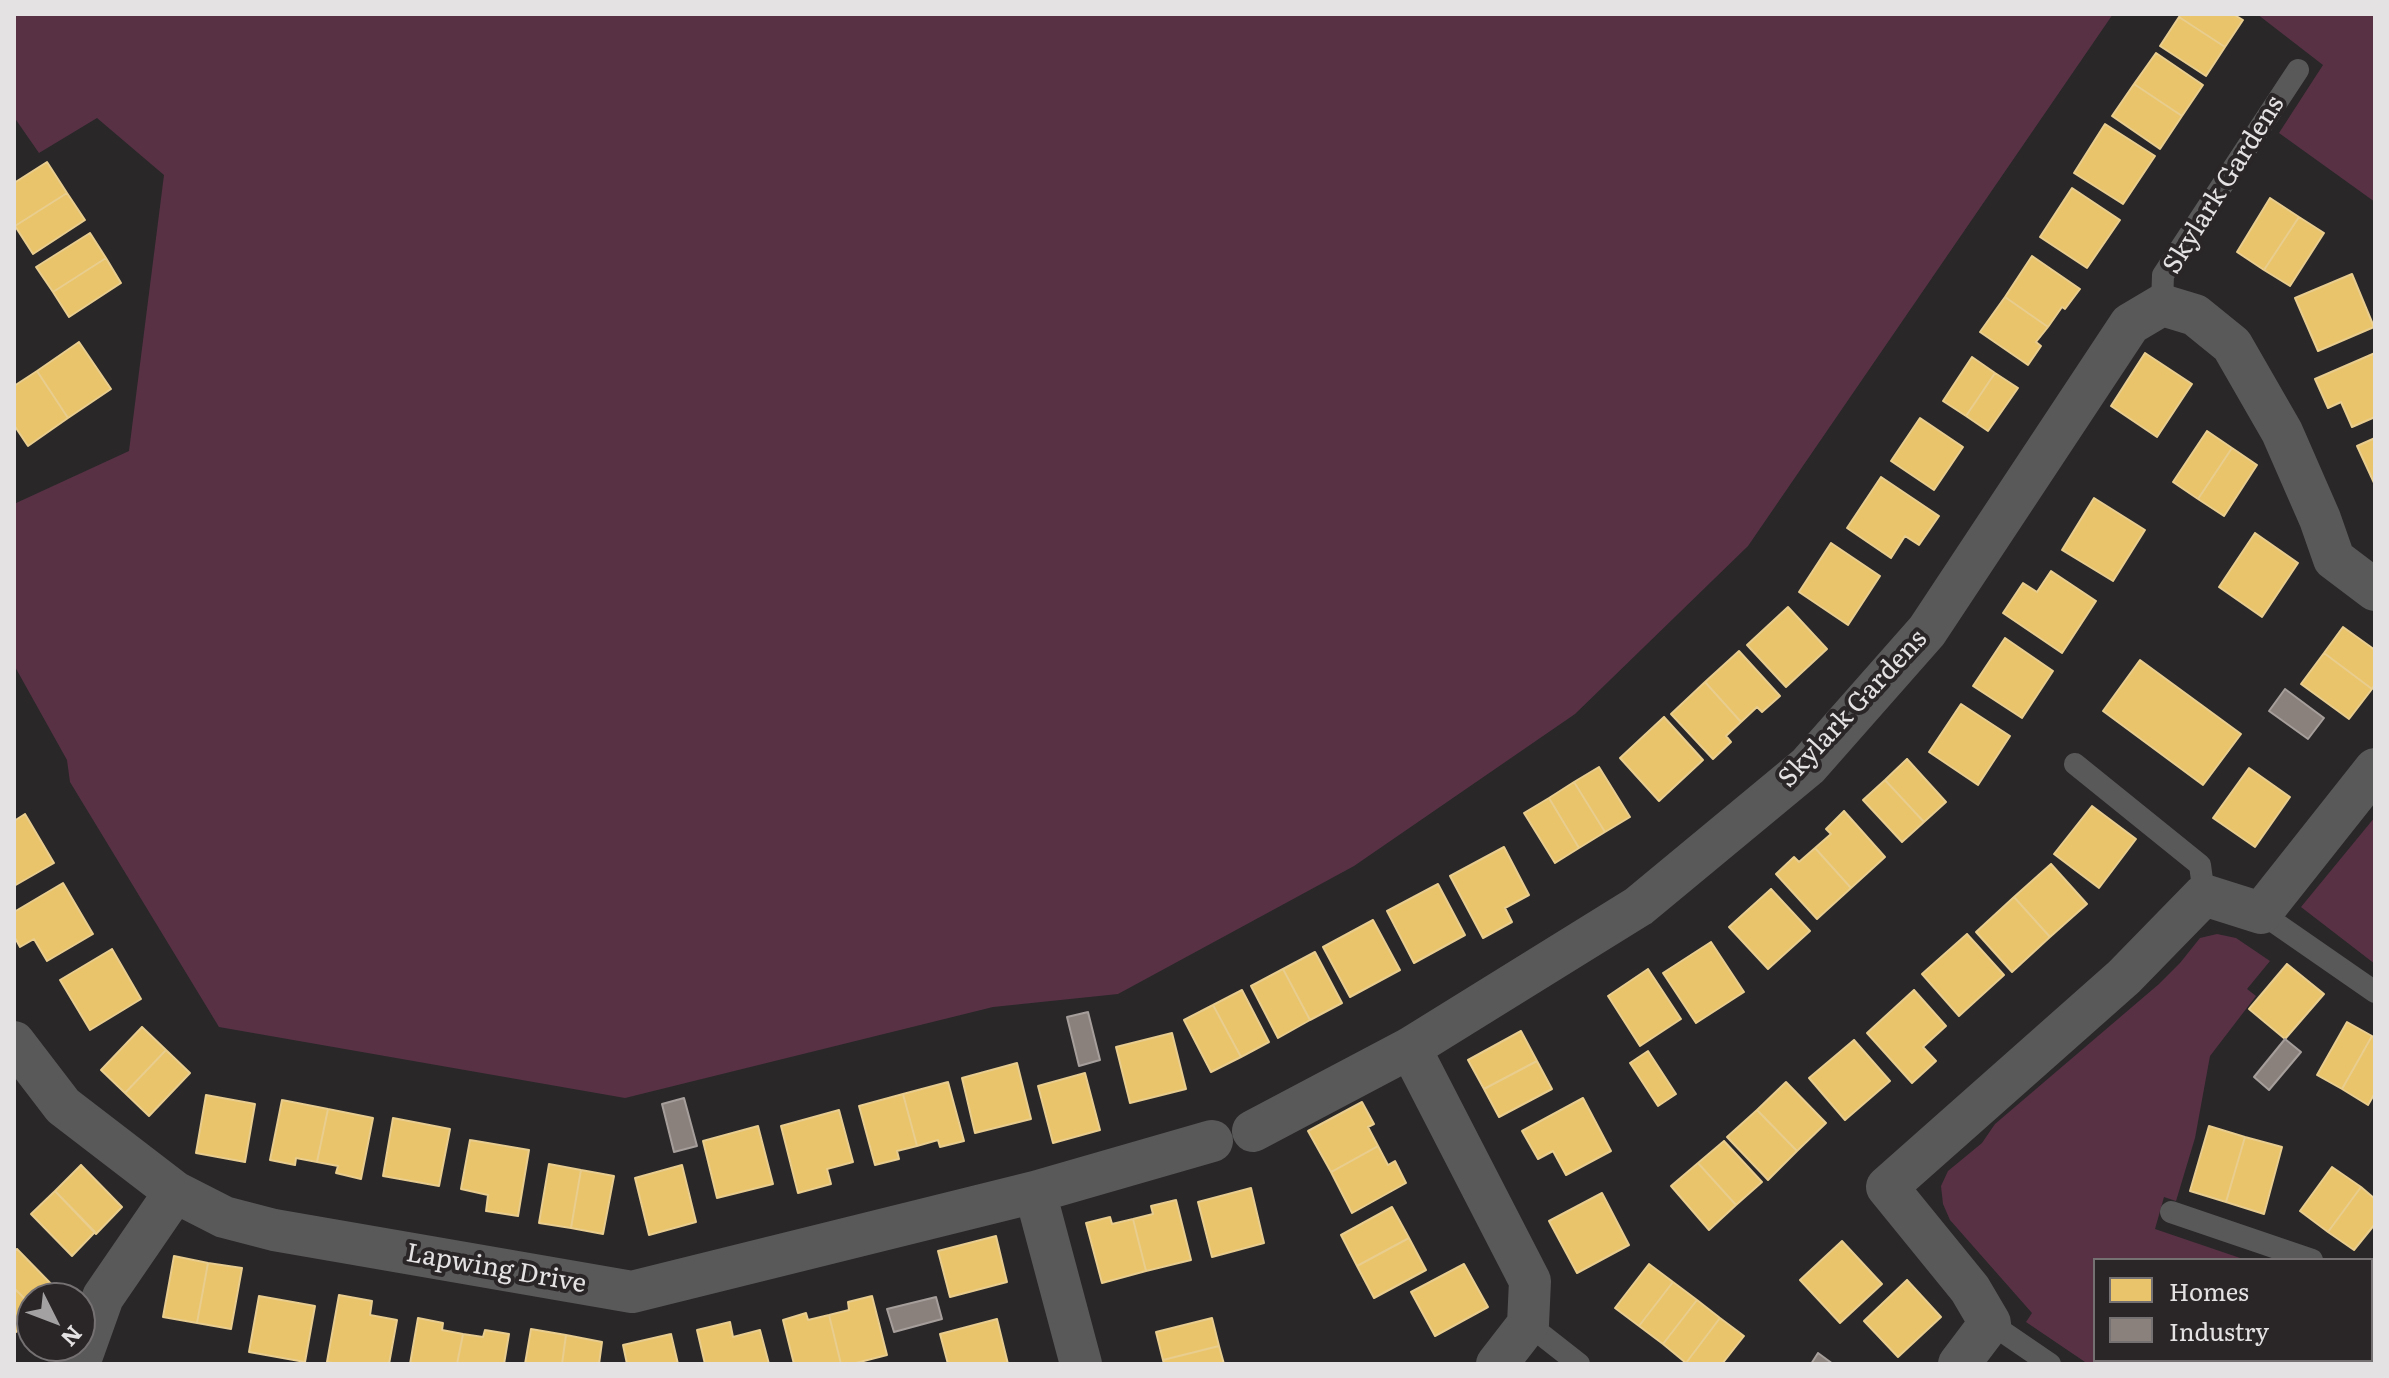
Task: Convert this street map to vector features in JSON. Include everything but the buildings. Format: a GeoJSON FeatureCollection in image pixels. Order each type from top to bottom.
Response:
{"type":"FeatureCollection","features":[{"type":"Feature","properties":{"kind":"street","name":"Skylark Gardens"},"geometry":{"type":"LineString","coordinates":[[1253,1131],[1410,1048],[1639,906],[1808,766],[1927,631],[2130,324],[2162,305],[2195,315],[2232,345],[2282,432],[2334,559],[2375,590]]}},
{"type":"Feature","properties":{"kind":"street"},"geometry":{"type":"LineString","coordinates":[[1959,1364],[1990,1323],[1970,1289],[1887,1187],[2124,977],[2204,895],[2261,913],[2375,769]]}},
{"type":"Feature","properties":{"kind":"street","name":"Lapwing Drive"},"geometry":{"type":"LineString","coordinates":[[14,1042],[63,1106],[175,1192],[224,1217],[274,1230],[632,1292],[1035,1192],[1212,1141]]}},
{"type":"Feature","properties":{"kind":"street"},"geometry":{"type":"LineString","coordinates":[[1410,1048],[1530,1281],[1528,1324],[1497,1364]]}},
{"type":"Feature","properties":{"kind":"street"},"geometry":{"type":"LineString","coordinates":[[79,1364],[103,1297],[175,1192]]}},
{"type":"Feature","properties":{"kind":"street"},"geometry":{"type":"LineString","coordinates":[[1035,1192],[1081,1364]]}},
{"type":"Feature","properties":{"kind":"lane","name":"Skylark Gardens"},"geometry":{"type":"LineString","coordinates":[[2162,305],[2163,275],[2298,70]]}},
{"type":"Feature","properties":{"kind":"lane"},"geometry":{"type":"LineString","coordinates":[[2075,764],[2200,865],[2204,895]]}},
{"type":"Feature","properties":{"kind":"lane"},"geometry":{"type":"LineString","coordinates":[[2261,913],[2375,992]]}},
{"type":"Feature","properties":{"kind":"lane"},"geometry":{"type":"LineString","coordinates":[[2171,1212],[2306,1258]]}},
{"type":"Feature","properties":{"kind":"lane"},"geometry":{"type":"LineString","coordinates":[[1990,1323],[2050,1364]]}},
{"type":"Feature","properties":{"kind":"lane"},"geometry":{"type":"LineString","coordinates":[[1528,1324],[1579,1364]]}},
{"type":"Feature","properties":{"kind":"shaded area"},"geometry":{"type":"Polygon","coordinates":[[[14,14],[2113,14],[1748,546],[1575,714],[1354,866],[1118,994],[993,1007],[625,1098],[219,1027],[70,782],[67,760],[14,665],[14,504],[129,451],[164,175],[97,118],[39,153],[14,117],[14,14]]]}},
{"type":"Feature","properties":{"kind":"shaded area"},"geometry":{"type":"Polygon","coordinates":[[[2257,14],[2375,14],[2375,202],[2279,133],[2323,65],[2257,14]]]}},
{"type":"Feature","properties":{"kind":"shaded area"},"geometry":{"type":"Polygon","coordinates":[[[2375,817],[2375,964],[2301,907],[2375,817]]]}},
{"type":"Feature","properties":{"kind":"shaded area"},"geometry":{"type":"Polygon","coordinates":[[[2217,934],[2236,938],[2270,961],[2247,989],[2256,996],[2210,1056],[2195,1138],[2176,1201],[2164,1197],[2155,1229],[2240,1258],[2093,1258],[2093,1362],[2373,1362],[2373,1332],[2375,1364],[2088,1364],[2026,1322],[2032,1313],[1950,1220],[1943,1204],[1941,1186],[1948,1171],[1982,1143],[1995,1124],[2159,984],[2200,938],[2217,934]]]}}]}
